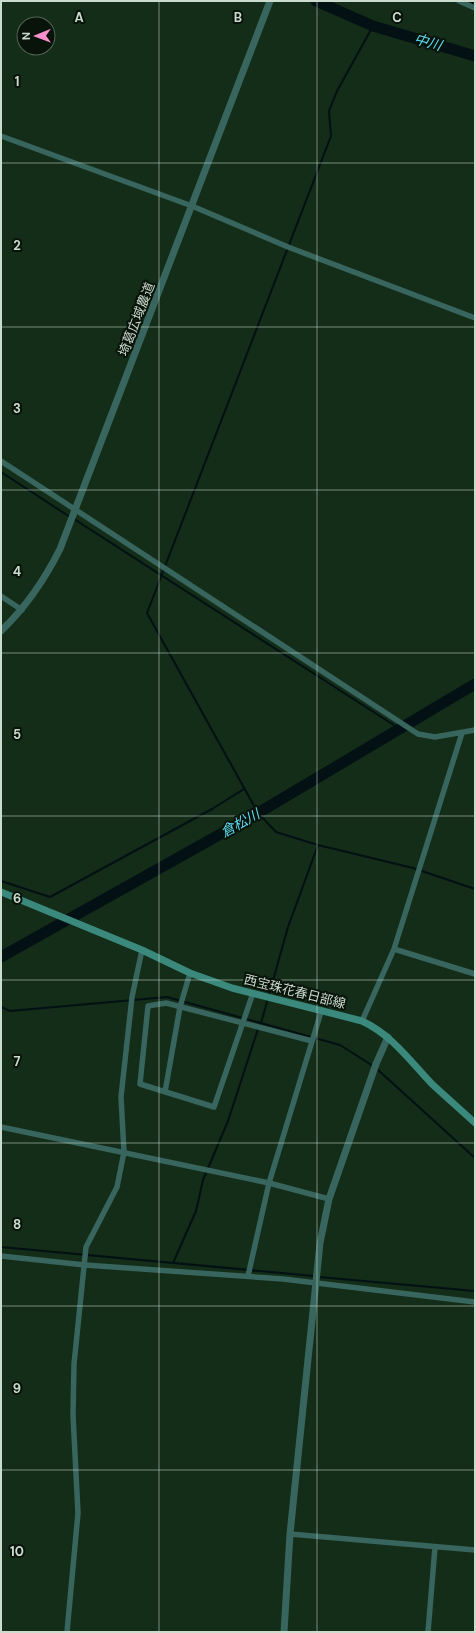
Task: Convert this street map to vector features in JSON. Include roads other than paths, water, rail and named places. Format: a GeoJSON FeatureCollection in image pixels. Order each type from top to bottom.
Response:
{"type":"FeatureCollection","features":[{"type":"Feature","properties":{"kind":"main road","name":"西宝珠花春日部線"},"geometry":{"type":"LineString","coordinates":[[1,892],[80,926],[142,950],[190,972],[232,988],[321,1012],[362,1021],[377,1028],[388,1037],[432,1083],[475,1123]]}},
{"type":"Feature","properties":{"kind":"street","name":"埼葛広域農道"},"geometry":{"type":"LineString","coordinates":[[1,631],[22,610],[46,577],[60,549],[192,206],[211,151],[270,1]]}},
{"type":"Feature","properties":{"kind":"street"},"geometry":{"type":"LineString","coordinates":[[459,1],[475,8]]}},
{"type":"Feature","properties":{"kind":"street"},"geometry":{"type":"LineString","coordinates":[[1,136],[192,206],[291,248],[475,318]]}},
{"type":"Feature","properties":{"kind":"street"},"geometry":{"type":"LineString","coordinates":[[1,461],[418,734],[435,737],[475,730]]}},
{"type":"Feature","properties":{"kind":"street"},"geometry":{"type":"LineString","coordinates":[[1,596],[22,610]]}},
{"type":"Feature","properties":{"kind":"street"},"geometry":{"type":"LineString","coordinates":[[362,1021],[394,949],[462,733]]}},
{"type":"Feature","properties":{"kind":"street"},"geometry":{"type":"LineString","coordinates":[[394,949],[475,974]]}},
{"type":"Feature","properties":{"kind":"street"},"geometry":{"type":"LineString","coordinates":[[67,1632],[78,1513],[73,1415],[74,1364],[86,1247],[117,1187],[124,1152],[121,1097],[132,997],[142,950]]}},
{"type":"Feature","properties":{"kind":"street"},"geometry":{"type":"LineString","coordinates":[[165,1092],[180,1007],[190,972]]}},
{"type":"Feature","properties":{"kind":"street"},"geometry":{"type":"LineString","coordinates":[[253,993],[242,1024],[214,1107],[140,1084],[148,1006],[166,1003],[242,1024],[259,1026],[312,1041]]}},
{"type":"Feature","properties":{"kind":"street"},"geometry":{"type":"LineString","coordinates":[[248,1276],[269,1183],[321,1012]]}},
{"type":"Feature","properties":{"kind":"street"},"geometry":{"type":"LineString","coordinates":[[284,1632],[290,1534],[320,1243],[329,1199],[376,1064],[388,1037]]}},
{"type":"Feature","properties":{"kind":"street"},"geometry":{"type":"LineString","coordinates":[[1,1127],[269,1183],[329,1199]]}},
{"type":"Feature","properties":{"kind":"street"},"geometry":{"type":"LineString","coordinates":[[1,1256],[248,1276],[475,1302]]}},
{"type":"Feature","properties":{"kind":"street"},"geometry":{"type":"LineString","coordinates":[[290,1534],[475,1550]]}},
{"type":"Feature","properties":{"kind":"street"},"geometry":{"type":"LineString","coordinates":[[428,1632],[435,1547]]}},
{"type":"Feature","properties":{"kind":"waterway","name":"中川"},"geometry":{"type":"LineString","coordinates":[[316,1],[373,26],[475,56]]}},
{"type":"Feature","properties":{"kind":"waterway"},"geometry":{"type":"LineString","coordinates":[[468,1],[475,4]]}},
{"type":"Feature","properties":{"kind":"waterway"},"geometry":{"type":"LineString","coordinates":[[373,26],[337,91],[329,111],[331,136],[147,613],[258,813],[276,832],[318,845],[413,868],[475,889]]}},
{"type":"Feature","properties":{"kind":"waterway"},"geometry":{"type":"LineString","coordinates":[[1,472],[70,517]]}},
{"type":"Feature","properties":{"kind":"waterway"},"geometry":{"type":"LineString","coordinates":[[74,519],[400,729]]}},
{"type":"Feature","properties":{"kind":"waterway","name":"倉松川"},"geometry":{"type":"LineString","coordinates":[[1,957],[258,813],[475,684]]}},
{"type":"Feature","properties":{"kind":"waterway"},"geometry":{"type":"LineString","coordinates":[[1,881],[50,897],[212,809],[244,789]]}},
{"type":"Feature","properties":{"kind":"waterway"},"geometry":{"type":"LineString","coordinates":[[261,1023],[288,927],[318,845]]}},
{"type":"Feature","properties":{"kind":"waterway"},"geometry":{"type":"LineString","coordinates":[[1,1007],[10,1011],[167,997],[340,1045],[373,1066]]}},
{"type":"Feature","properties":{"kind":"waterway"},"geometry":{"type":"LineString","coordinates":[[173,1263],[196,1211],[203,1180],[228,1121],[258,1029]]}},
{"type":"Feature","properties":{"kind":"waterway"},"geometry":{"type":"LineString","coordinates":[[377,1069],[475,1158]]}},
{"type":"Feature","properties":{"kind":"waterway"},"geometry":{"type":"LineString","coordinates":[[1,1247],[314,1276]]}},
{"type":"Feature","properties":{"kind":"waterway"},"geometry":{"type":"LineString","coordinates":[[319,1277],[475,1291]]}}]}
